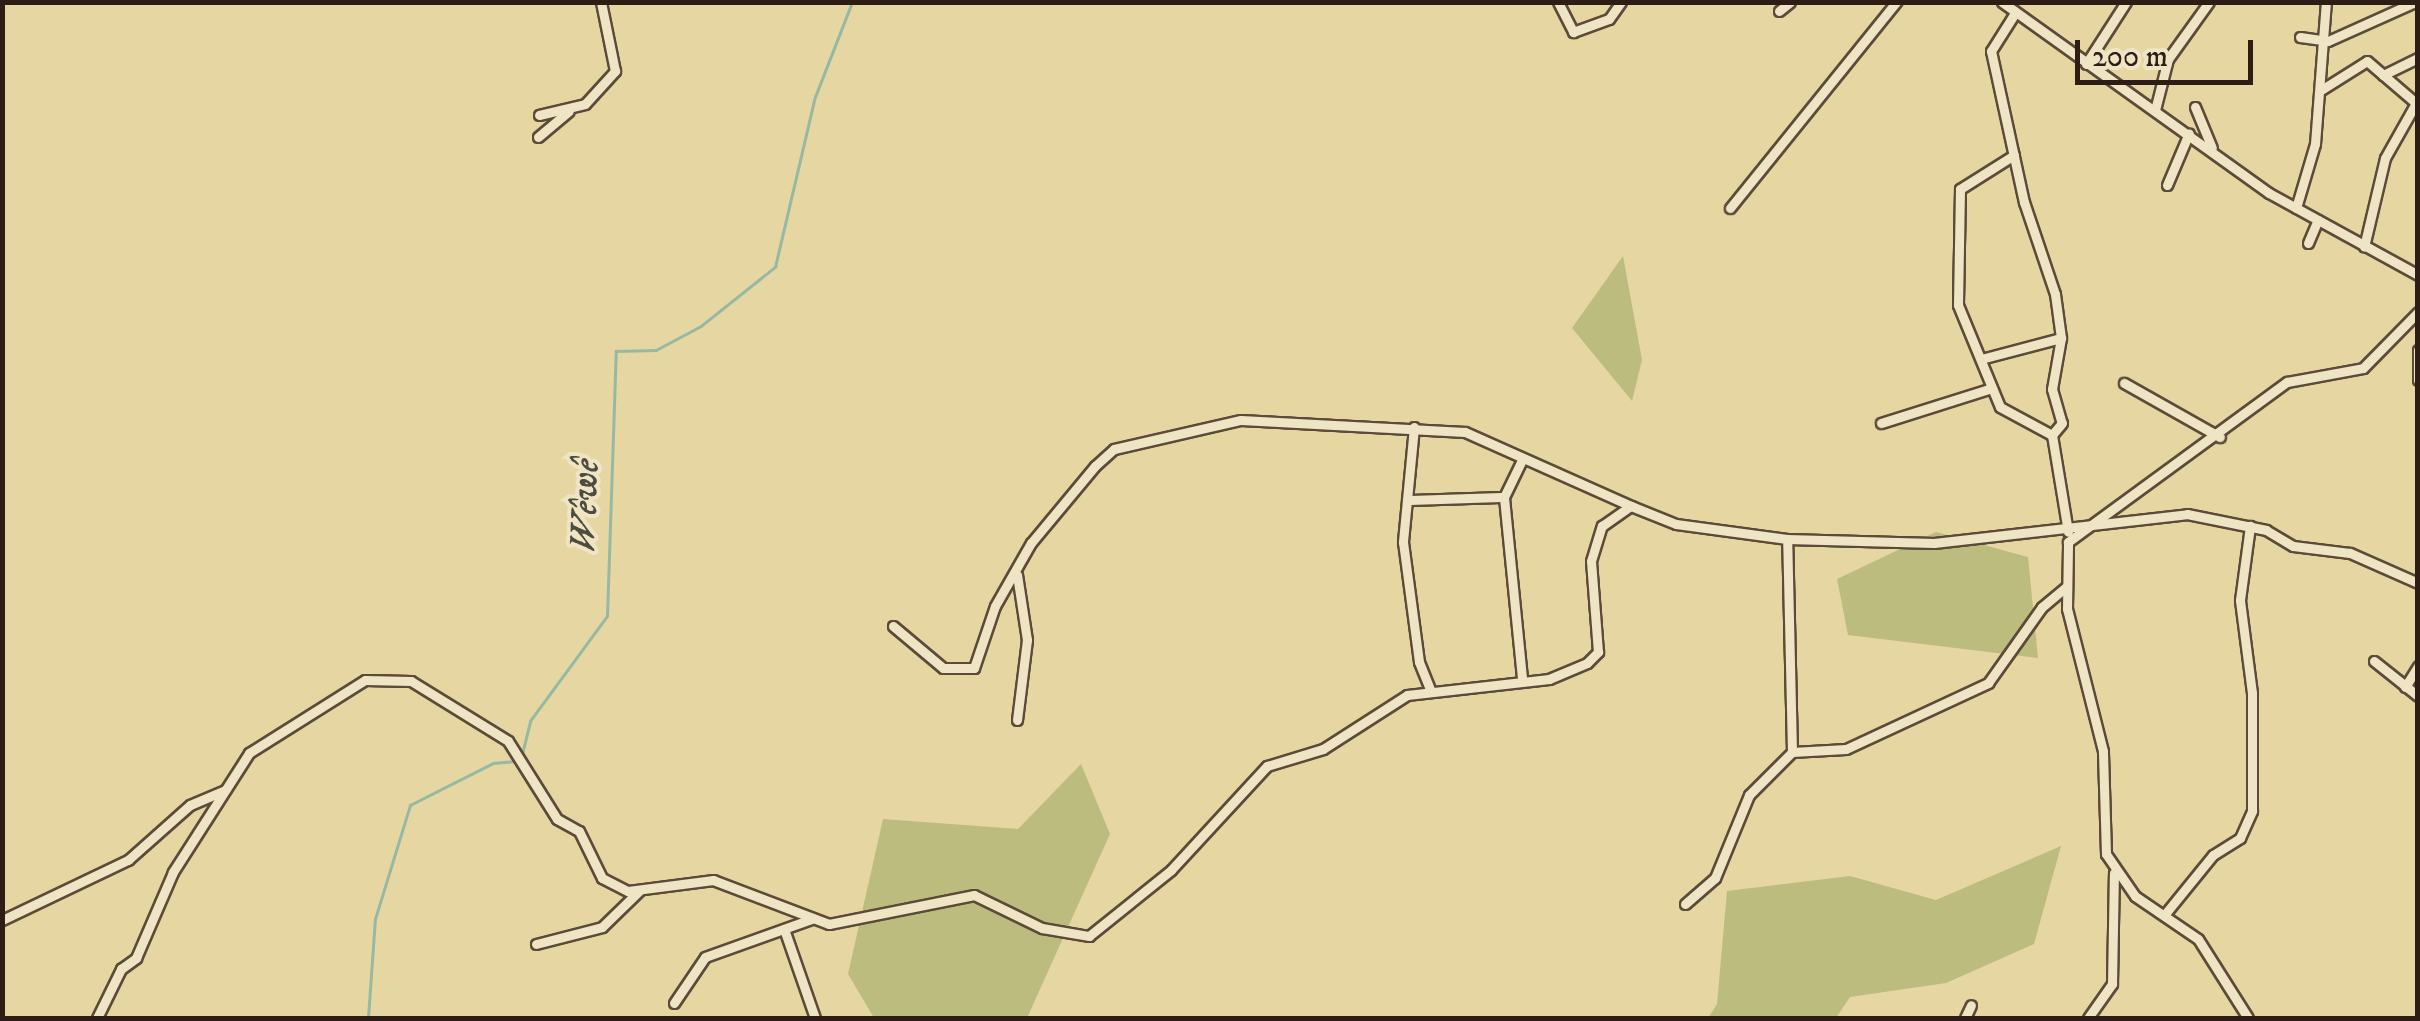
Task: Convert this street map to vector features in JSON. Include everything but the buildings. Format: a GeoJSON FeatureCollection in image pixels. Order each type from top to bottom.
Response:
{"type":"FeatureCollection","features":[{"type":"Feature","properties":{"kind":"street"},"geometry":{"type":"LineString","coordinates":[[538,138],[569,111],[601,91],[615,72],[601,2]]}},
{"type":"Feature","properties":{"kind":"street"},"geometry":{"type":"LineString","coordinates":[[1558,2],[1573,32],[1609,19],[1621,2]]}},
{"type":"Feature","properties":{"kind":"street"},"geometry":{"type":"LineString","coordinates":[[1779,11],[1790,2]]}},
{"type":"Feature","properties":{"kind":"street"},"geometry":{"type":"LineString","coordinates":[[1730,208],[1896,2]]}},
{"type":"Feature","properties":{"kind":"street"},"geometry":{"type":"LineString","coordinates":[[2002,2],[2296,208],[2418,275]]}},
{"type":"Feature","properties":{"kind":"street"},"geometry":{"type":"LineString","coordinates":[[2086,64],[2126,2]]}},
{"type":"Feature","properties":{"kind":"street"},"geometry":{"type":"LineString","coordinates":[[2154,110],[2168,59],[2210,2]]}},
{"type":"Feature","properties":{"kind":"street"},"geometry":{"type":"LineString","coordinates":[[2296,208],[2321,90],[2326,2]]}},
{"type":"Feature","properties":{"kind":"street"},"geometry":{"type":"LineString","coordinates":[[2374,2],[2374,17]]}},
{"type":"Feature","properties":{"kind":"street"},"geometry":{"type":"LineString","coordinates":[[2300,37],[2323,42],[2415,2]]}},
{"type":"Feature","properties":{"kind":"street"},"geometry":{"type":"LineString","coordinates":[[2015,12],[1990,51],[2061,338],[2052,389],[2062,422],[2052,435],[2068,530],[2066,587],[2103,751],[2114,873],[2112,984],[2088,1018]]}},
{"type":"Feature","properties":{"kind":"street"},"geometry":{"type":"LineString","coordinates":[[2383,75],[2418,58]]}},
{"type":"Feature","properties":{"kind":"street"},"geometry":{"type":"LineString","coordinates":[[2321,90],[2367,62],[2416,103],[2385,158],[2364,247]]}},
{"type":"Feature","properties":{"kind":"street"},"geometry":{"type":"LineString","coordinates":[[2195,107],[2212,148]]}},
{"type":"Feature","properties":{"kind":"street"},"geometry":{"type":"LineString","coordinates":[[539,115],[569,111]]}},
{"type":"Feature","properties":{"kind":"street"},"geometry":{"type":"LineString","coordinates":[[2167,184],[2190,133]]}},
{"type":"Feature","properties":{"kind":"street"},"geometry":{"type":"LineString","coordinates":[[2014,155],[1960,189],[1958,304],[2000,407],[2052,435]]}},
{"type":"Feature","properties":{"kind":"street"},"geometry":{"type":"LineString","coordinates":[[2308,243],[2318,220]]}},
{"type":"Feature","properties":{"kind":"street"},"geometry":{"type":"LineString","coordinates":[[2068,542],[2092,530],[2220,437],[2287,382],[2363,368],[2416,319]]}},
{"type":"Feature","properties":{"kind":"street"},"geometry":{"type":"LineString","coordinates":[[1981,360],[2061,338]]}},
{"type":"Feature","properties":{"kind":"street"},"geometry":{"type":"LineString","coordinates":[[2418,350],[2418,380]]}},
{"type":"Feature","properties":{"kind":"street"},"geometry":{"type":"LineString","coordinates":[[2124,383],[2220,437]]}},
{"type":"Feature","properties":{"kind":"street"},"geometry":{"type":"LineString","coordinates":[[1880,422],[1992,388]]}},
{"type":"Feature","properties":{"kind":"street"},"geometry":{"type":"LineString","coordinates":[[893,626],[942,668],[969,670],[1046,518],[1114,450],[1241,420],[1465,432],[1676,524],[1787,539],[1934,543],[2092,530],[2187,514],[2250,526],[2293,546],[2350,553],[2418,583]]}},
{"type":"Feature","properties":{"kind":"street"},"geometry":{"type":"LineString","coordinates":[[1414,427],[1403,542],[1430,692]]}},
{"type":"Feature","properties":{"kind":"street"},"geometry":{"type":"LineString","coordinates":[[1522,460],[1504,496],[1522,678]]}},
{"type":"Feature","properties":{"kind":"street"},"geometry":{"type":"LineString","coordinates":[[1407,500],[1504,496]]}},
{"type":"Feature","properties":{"kind":"street"},"geometry":{"type":"LineString","coordinates":[[1089,936],[1171,870],[1254,774],[1322,749],[1385,704],[1430,692],[1563,675],[1598,652],[1591,561],[1602,526],[1631,506]]}},
{"type":"Feature","properties":{"kind":"street"},"geometry":{"type":"LineString","coordinates":[[2165,914],[2213,855],[2240,838],[2252,811],[2252,693],[2240,600],[2250,526]]}},
{"type":"Feature","properties":{"kind":"street"},"geometry":{"type":"LineString","coordinates":[[1787,539],[1792,752]]}},
{"type":"Feature","properties":{"kind":"street"},"geometry":{"type":"LineString","coordinates":[[1016,720],[1027,640],[1017,575]]}},
{"type":"Feature","properties":{"kind":"street"},"geometry":{"type":"LineString","coordinates":[[1685,904],[1715,878],[1748,795],[1792,752],[1846,749],[1988,683],[2042,607],[2066,587]]}},
{"type":"Feature","properties":{"kind":"street"},"geometry":{"type":"LineString","coordinates":[[2374,661],[2418,696]]}},
{"type":"Feature","properties":{"kind":"street"},"geometry":{"type":"LineString","coordinates":[[2405,687],[2418,666]]}},
{"type":"Feature","properties":{"kind":"street"},"geometry":{"type":"LineString","coordinates":[[97,1018],[121,968],[136,958],[172,872],[249,753],[348,687],[411,682],[508,741],[557,819],[580,831],[602,878],[640,890],[714,880],[811,919],[841,923],[932,898],[974,896],[1042,928],[1089,936],[1102,947]]}},
{"type":"Feature","properties":{"kind":"street"},"geometry":{"type":"LineString","coordinates":[[2,920],[128,860],[190,805],[225,790]]}},
{"type":"Feature","properties":{"kind":"street"},"geometry":{"type":"LineString","coordinates":[[2114,873],[2135,896],[2198,939],[2248,1018]]}},
{"type":"Feature","properties":{"kind":"street"},"geometry":{"type":"LineString","coordinates":[[536,944],[602,927],[640,890]]}},
{"type":"Feature","properties":{"kind":"street"},"geometry":{"type":"LineString","coordinates":[[2113,909],[2135,896]]}},
{"type":"Feature","properties":{"kind":"street"},"geometry":{"type":"LineString","coordinates":[[674,1002],[705,957],[742,937],[811,919]]}},
{"type":"Feature","properties":{"kind":"street"},"geometry":{"type":"LineString","coordinates":[[784,929],[815,1018]]}},
{"type":"Feature","properties":{"kind":"street"},"geometry":{"type":"LineString","coordinates":[[1965,1018],[1972,1005]]}},
{"type":"Feature","properties":{"kind":"shaded area"},"geometry":{"type":"Polygon","coordinates":[[[1623,256],[1642,360],[1632,401],[1572,328],[1623,256]]]}},
{"type":"Feature","properties":{"kind":"shaded area"},"geometry":{"type":"Polygon","coordinates":[[[1936,532],[2028,557],[2038,658],[1848,635],[1837,579],[1936,532]]]}},
{"type":"Feature","properties":{"kind":"shaded area"},"geometry":{"type":"Polygon","coordinates":[[[1081,764],[1110,834],[1027,1018],[874,1018],[848,974],[883,819],[1018,829],[1081,764]]]}},
{"type":"Feature","properties":{"kind":"shaded area"},"geometry":{"type":"Polygon","coordinates":[[[2061,846],[2034,944],[1946,983],[1850,997],[1836,1018],[1708,1018],[1717,1004],[1727,891],[1850,876],[1936,900],[2061,846]]]}},
{"type":"Feature","properties":{"kind":"waterway","name":"Wêwê"},"geometry":{"type":"LineString","coordinates":[[521,758],[530,721],[607,616],[616,351],[656,350],[701,326],[775,267],[815,97],[852,2]]}},
{"type":"Feature","properties":{"kind":"waterway","name":"Wêwê"},"geometry":{"type":"LineString","coordinates":[[368,1018],[375,919],[410,805],[493,763],[514,761]]}}]}
